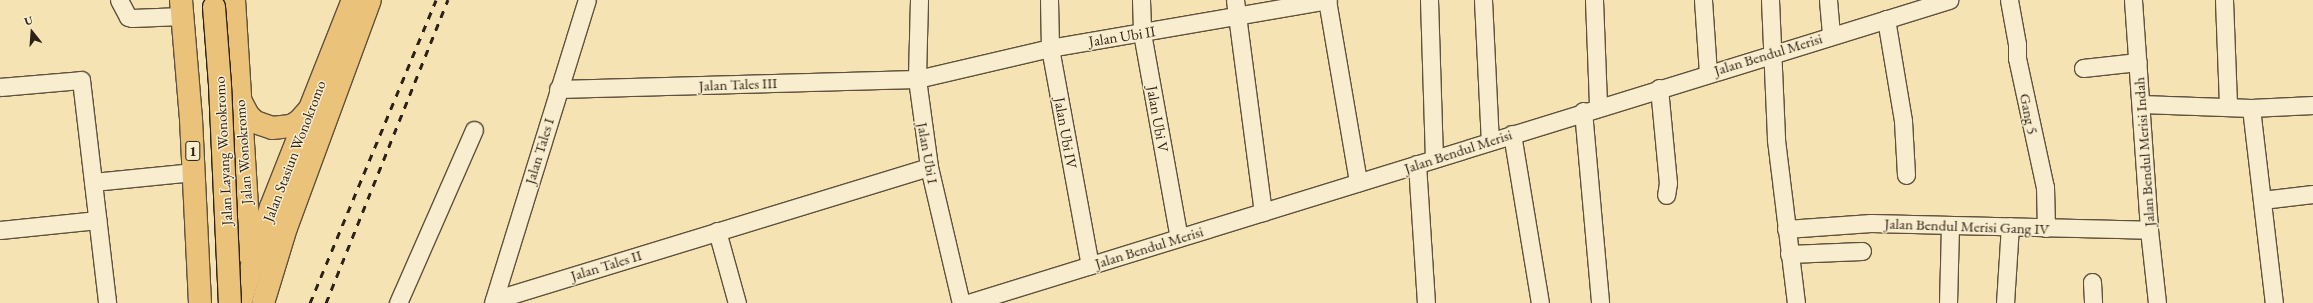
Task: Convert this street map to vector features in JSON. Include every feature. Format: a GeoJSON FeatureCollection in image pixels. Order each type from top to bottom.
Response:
{"type":"FeatureCollection","features":[{"type":"Feature","properties":{"kind":"highway","name":"Jalan Stasiun Wonokromo"},"geometry":{"type":"LineString","coordinates":[[240,303],[251,265],[271,207],[353,0]]}},
{"type":"Feature","properties":{"kind":"highway","name":"Jalan Stasiun Wonokromo"},"geometry":{"type":"LineString","coordinates":[[263,303],[286,228],[370,0]]}},
{"type":"Feature","properties":{"kind":"highway","name":"Jalan Wonokromo"},"geometry":{"type":"LineString","coordinates":[[203,4],[240,98],[254,303]]}},
{"type":"Feature","properties":{"kind":"highway","name":"1"},"geometry":{"type":"LineString","coordinates":[[200,303],[200,172],[203,4]]}},
{"type":"Feature","properties":{"kind":"highway","name":"Jalan Layang Wonokromo"},"geometry":{"type":"LineString","coordinates":[[203,4],[220,85],[230,303]]}},
{"type":"Feature","properties":{"kind":"highway"},"geometry":{"type":"LineString","coordinates":[[240,98],[245,111],[255,122],[272,128],[282,128],[299,121],[311,107]]}},
{"type":"Feature","properties":{"kind":"highway"},"geometry":{"type":"LineString","coordinates":[[200,172],[214,180],[226,182],[236,178],[244,170]]}},
{"type":"Feature","properties":{"kind":"highway","name":"1"},"geometry":{"type":"LineString","coordinates":[[200,172],[211,303]]}},
{"type":"Feature","properties":{"kind":"street"},"geometry":{"type":"LineString","coordinates":[[119,0],[128,16],[132,18],[203,4]]}},
{"type":"Feature","properties":{"kind":"street","name":"Jalan Tales I"},"geometry":{"type":"LineString","coordinates":[[493,301],[587,0]]}},
{"type":"Feature","properties":{"kind":"street","name":"Jalan Ubi I"},"geometry":{"type":"LineString","coordinates":[[919,0],[917,79],[929,167],[961,303]]}},
{"type":"Feature","properties":{"kind":"street","name":"Jalan Ubi IV"},"geometry":{"type":"LineString","coordinates":[[1048,0],[1050,48],[1090,265]]}},
{"type":"Feature","properties":{"kind":"street","name":"Jalan Ubi V"},"geometry":{"type":"LineString","coordinates":[[1141,0],[1142,33],[1179,238]]}},
{"type":"Feature","properties":{"kind":"street"},"geometry":{"type":"LineString","coordinates":[[1235,0],[1235,18],[1263,212]]}},
{"type":"Feature","properties":{"kind":"street"},"geometry":{"type":"LineString","coordinates":[[1328,0],[1358,182]]}},
{"type":"Feature","properties":{"kind":"street","name":"Jalan Ubi II"},"geometry":{"type":"LineString","coordinates":[[917,79],[1050,48],[1235,18],[1328,0]]}},
{"type":"Feature","properties":{"kind":"street"},"geometry":{"type":"LineString","coordinates":[[1429,0],[1434,158]]}},
{"type":"Feature","properties":{"kind":"street"},"geometry":{"type":"LineString","coordinates":[[1483,0],[1490,141]]}},
{"type":"Feature","properties":{"kind":"street"},"geometry":{"type":"LineString","coordinates":[[1594,0],[1591,109],[1600,303]]}},
{"type":"Feature","properties":{"kind":"street"},"geometry":{"type":"LineString","coordinates":[[1703,0],[1708,73]]}},
{"type":"Feature","properties":{"kind":"street"},"geometry":{"type":"LineString","coordinates":[[1770,0],[1776,140],[1796,303]]}},
{"type":"Feature","properties":{"kind":"street"},"geometry":{"type":"LineString","coordinates":[[1828,0],[1831,35]]}},
{"type":"Feature","properties":{"kind":"street","name":"Jalan Bendul Merisi"},"geometry":{"type":"LineString","coordinates":[[968,303],[1591,109],[1886,19],[1920,4],[1949,0]]}},
{"type":"Feature","properties":{"kind":"street","name":"Gang 5"},"geometry":{"type":"LineString","coordinates":[[2009,0],[2017,44],[2016,58],[2045,187],[2046,228]]}},
{"type":"Feature","properties":{"kind":"street","name":"Jalan Bendul Merisi Indah"},"geometry":{"type":"LineString","coordinates":[[2133,0],[2149,230],[2157,303]]}},
{"type":"Feature","properties":{"kind":"street"},"geometry":{"type":"LineString","coordinates":[[2224,0],[2228,106]]}},
{"type":"Feature","properties":{"kind":"street"},"geometry":{"type":"LineString","coordinates":[[1886,19],[1903,120],[1906,175]]}},
{"type":"Feature","properties":{"kind":"street"},"geometry":{"type":"LineString","coordinates":[[2083,68],[2138,62]]}},
{"type":"Feature","properties":{"kind":"street","name":"Jalan Tales III"},"geometry":{"type":"LineString","coordinates":[[558,89],[917,79]]}},
{"type":"Feature","properties":{"kind":"street"},"geometry":{"type":"LineString","coordinates":[[0,87],[81,80],[107,303]]}},
{"type":"Feature","properties":{"kind":"street"},"geometry":{"type":"LineString","coordinates":[[1659,88],[1668,183],[1666,195]]}},
{"type":"Feature","properties":{"kind":"street"},"geometry":{"type":"LineString","coordinates":[[2141,104],[2251,108],[2313,105]]}},
{"type":"Feature","properties":{"kind":"street"},"geometry":{"type":"LineString","coordinates":[[2251,108],[2274,303]]}},
{"type":"Feature","properties":{"kind":"street"},"geometry":{"type":"LineString","coordinates":[[398,303],[474,130]]}},
{"type":"Feature","properties":{"kind":"street"},"geometry":{"type":"LineString","coordinates":[[1512,134],[1540,303]]}},
{"type":"Feature","properties":{"kind":"street"},"geometry":{"type":"LineString","coordinates":[[1417,164],[1426,303]]}},
{"type":"Feature","properties":{"kind":"street","name":"Jalan Tales II"},"geometry":{"type":"LineString","coordinates":[[493,301],[929,167]]}},
{"type":"Feature","properties":{"kind":"street"},"geometry":{"type":"LineString","coordinates":[[93,182],[200,172]]}},
{"type":"Feature","properties":{"kind":"street"},"geometry":{"type":"LineString","coordinates":[[2262,200],[2313,194]]}},
{"type":"Feature","properties":{"kind":"street"},"geometry":{"type":"LineString","coordinates":[[0,230],[97,220]]}},
{"type":"Feature","properties":{"kind":"street","name":"Jalan Bendul Merisi Gang IV"},"geometry":{"type":"LineString","coordinates":[[1786,228],[1872,223],[2149,230]]}},
{"type":"Feature","properties":{"kind":"street"},"geometry":{"type":"LineString","coordinates":[[1948,303],[1950,226]]}},
{"type":"Feature","properties":{"kind":"street"},"geometry":{"type":"LineString","coordinates":[[2005,303],[2010,226]]}},
{"type":"Feature","properties":{"kind":"street"},"geometry":{"type":"LineString","coordinates":[[718,231],[736,303]]}},
{"type":"Feature","properties":{"kind":"street"},"geometry":{"type":"LineString","coordinates":[[1789,254],[1862,251]]}},
{"type":"Feature","properties":{"kind":"street"},"geometry":{"type":"LineString","coordinates":[[2092,282],[2093,303]]}},
{"type":"Feature","properties":{"kind":"railway"},"geometry":{"type":"LineString","coordinates":[[310,303],[436,0]]}},
{"type":"Feature","properties":{"kind":"railway"},"geometry":{"type":"LineString","coordinates":[[326,303],[448,0]]}}]}
